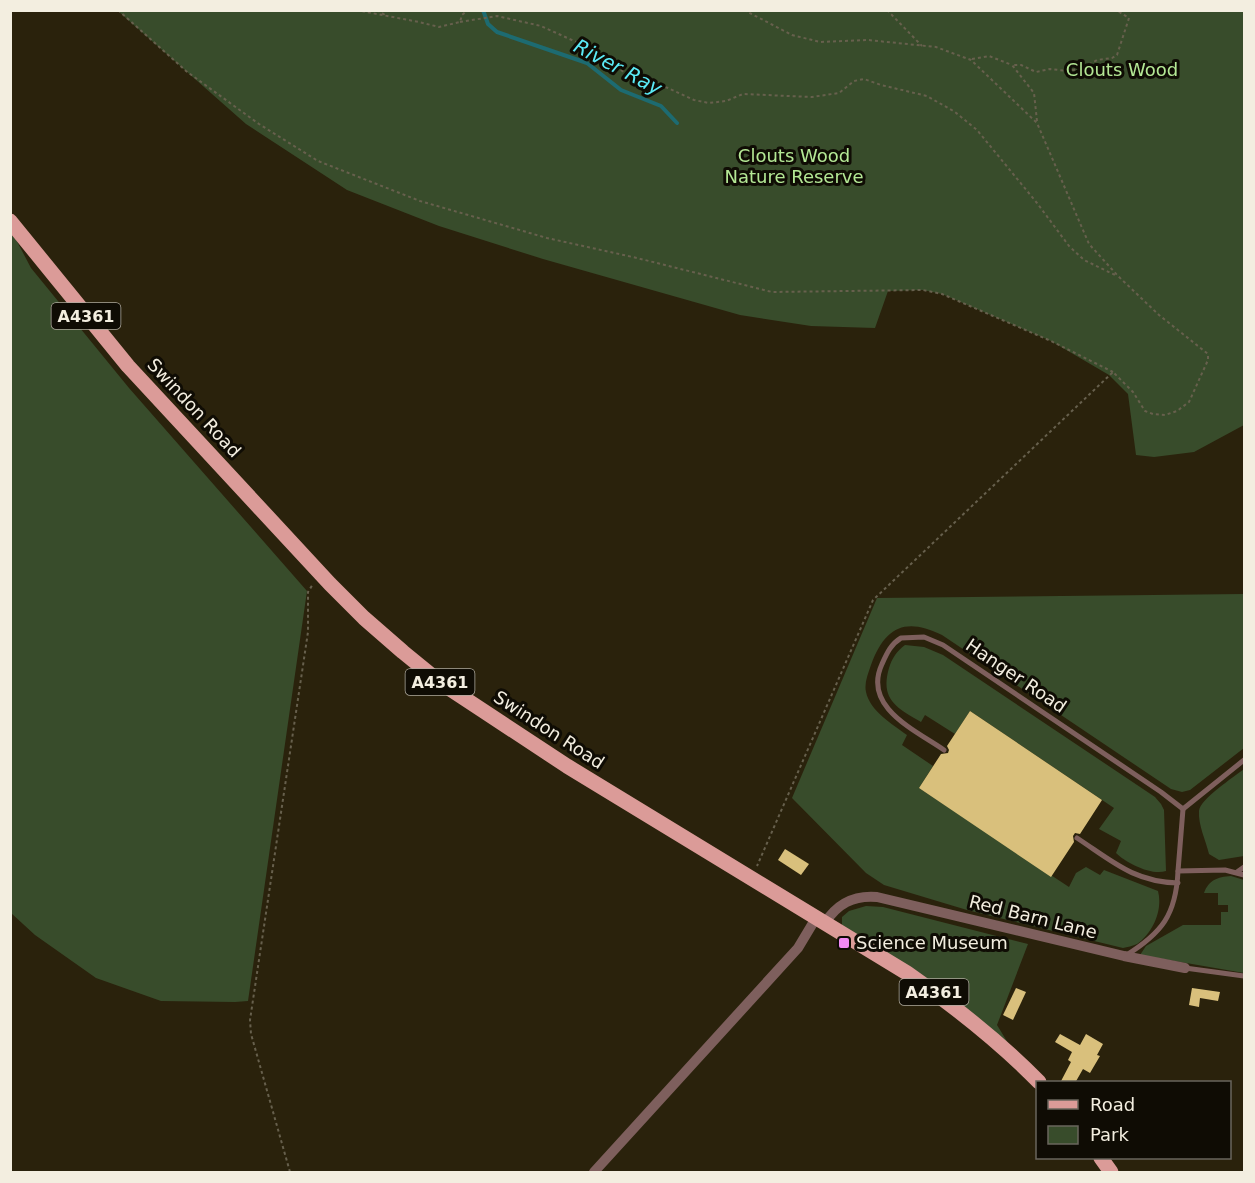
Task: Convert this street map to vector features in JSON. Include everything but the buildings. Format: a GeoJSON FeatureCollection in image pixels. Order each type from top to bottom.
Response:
{"type":"FeatureCollection","features":[{"type":"Feature","properties":{"kind":"main road","name":"Swindon Road"},"geometry":{"type":"LineString","coordinates":[[10,221],[128,366],[321,574],[364,618],[441,683],[567,766],[907,973],[986,1032],[1037,1081]]}},
{"type":"Feature","properties":{"kind":"main road"},"geometry":{"type":"LineString","coordinates":[[1102,1159],[1111,1173]]}},
{"type":"Feature","properties":{"kind":"street","name":"Red Barn Lane"},"geometry":{"type":"LineString","coordinates":[[594,1173],[821,921],[848,901],[867,896],[877,897],[1124,956],[1185,968]]}},
{"type":"Feature","properties":{"kind":"lane","name":"Hanger Road"},"geometry":{"type":"LineString","coordinates":[[944,750],[900,720],[888,710],[879,696],[877,688],[879,670],[889,649],[901,638],[924,637],[943,645],[1183,809]]}},
{"type":"Feature","properties":{"kind":"lane"},"geometry":{"type":"LineString","coordinates":[[1124,956],[1150,939],[1172,912],[1178,883],[1183,809],[1245,759]]}},
{"type":"Feature","properties":{"kind":"lane"},"geometry":{"type":"LineString","coordinates":[[1077,838],[1119,866],[1141,877],[1154,881],[1178,883]]}},
{"type":"Feature","properties":{"kind":"lane"},"geometry":{"type":"LineString","coordinates":[[1237,872],[1245,867]]}},
{"type":"Feature","properties":{"kind":"lane"},"geometry":{"type":"LineString","coordinates":[[1178,871],[1225,870],[1245,875]]}},
{"type":"Feature","properties":{"kind":"lane","name":"Red Barn Lane"},"geometry":{"type":"LineString","coordinates":[[1185,968],[1245,976]]}},
{"type":"Feature","properties":{"kind":"path"},"geometry":{"type":"LineString","coordinates":[[118,10],[186,71],[260,124],[318,161],[420,201],[547,238],[772,292],[923,290],[942,294],[1051,340],[1113,372],[1133,392],[1145,411],[1165,415],[1177,411],[1189,402],[1208,360],[1208,352],[1159,315],[1118,276],[1089,244],[1037,122],[1034,93],[1012,65]]}},
{"type":"Feature","properties":{"kind":"path"},"geometry":{"type":"LineString","coordinates":[[356,10],[439,27],[491,16],[503,17],[547,29],[585,46],[630,76],[668,88],[694,100],[709,103],[726,101],[743,94],[812,97],[839,93],[854,81],[864,79],[927,96],[955,112],[977,130],[1069,246],[1084,260],[1118,276]]}},
{"type":"Feature","properties":{"kind":"path"},"geometry":{"type":"LineString","coordinates":[[377,10],[386,16]]}},
{"type":"Feature","properties":{"kind":"path"},"geometry":{"type":"LineString","coordinates":[[460,22],[462,15],[468,10]]}},
{"type":"Feature","properties":{"kind":"path"},"geometry":{"type":"LineString","coordinates":[[744,10],[792,34],[820,42],[868,40],[936,47],[971,60],[1037,122]]}},
{"type":"Feature","properties":{"kind":"path"},"geometry":{"type":"LineString","coordinates":[[887,10],[922,46]]}},
{"type":"Feature","properties":{"kind":"path"},"geometry":{"type":"LineString","coordinates":[[971,60],[989,56],[1036,72],[1050,69],[1068,71],[1083,68],[1097,60],[1117,55],[1129,18],[1116,10]]}},
{"type":"Feature","properties":{"kind":"path"},"geometry":{"type":"LineString","coordinates":[[755,870],[873,600],[1113,372]]}},
{"type":"Feature","properties":{"kind":"path"},"geometry":{"type":"LineString","coordinates":[[290,1173],[251,1034],[250,1020],[308,632],[308,592],[321,574]]}},
{"type":"Feature","properties":{"kind":"green space","name":"Clouts Wood Nature Reserve"},"geometry":{"type":"Polygon","coordinates":[[[118,11],[1244,11],[1244,425],[1194,452],[1154,457],[1136,455],[1128,394],[1109,375],[1051,341],[942,294],[923,290],[888,291],[875,328],[811,326],[740,315],[543,259],[439,226],[347,190],[246,124],[118,11]]]}},
{"type":"Feature","properties":{"kind":"green space"},"geometry":{"type":"Polygon","coordinates":[[[11,230],[31,268],[129,388],[307,591],[248,1001],[161,1001],[96,978],[35,935],[11,913],[11,230]]]}},
{"type":"Feature","properties":{"kind":"green space"},"geometry":{"type":"Polygon","coordinates":[[[1244,594],[1244,748],[1190,790],[1182,792],[1171,789],[942,635],[917,627],[898,629],[883,642],[871,665],[866,685],[868,699],[882,716],[907,735],[902,745],[933,766],[919,788],[1069,887],[1076,873],[1086,867],[1100,875],[1104,870],[1158,891],[1158,913],[1148,934],[1137,944],[1123,948],[967,910],[884,885],[866,873],[792,798],[877,598],[1244,594]]]}},
{"type":"Feature","properties":{"kind":"green space"},"geometry":{"type":"Polygon","coordinates":[[[905,645],[924,647],[943,655],[1155,797],[1164,810],[1166,871],[1147,870],[1120,857],[1116,853],[1121,841],[1099,829],[1114,808],[970,711],[955,734],[925,715],[921,722],[898,707],[889,695],[887,679],[893,658],[905,645]]]}},
{"type":"Feature","properties":{"kind":"green space"},"geometry":{"type":"Polygon","coordinates":[[[1244,769],[1244,856],[1219,860],[1209,854],[1199,811],[1205,800],[1244,769]]]}},
{"type":"Feature","properties":{"kind":"green space"},"geometry":{"type":"Polygon","coordinates":[[[1231,876],[1244,880],[1244,973],[1140,955],[1146,946],[1183,925],[1221,925],[1221,912],[1228,912],[1228,905],[1218,905],[1218,893],[1204,893],[1214,880],[1231,876]]]}},
{"type":"Feature","properties":{"kind":"green space"},"geometry":{"type":"Polygon","coordinates":[[[866,906],[883,907],[1028,944],[997,1025],[1008,1043],[943,989],[842,925],[842,917],[849,911],[866,906]]]}},
{"type":"Feature","properties":{"kind":"waterway","name":"River Ray"},"geometry":{"type":"LineString","coordinates":[[483,10],[488,24],[497,32],[587,63],[621,90],[661,106],[677,123]]}},
{"type":"Feature","properties":{"kind":"place","name":"Science Museum"},"geometry":{"type":"Point","coordinates":[844,943]}},
{"type":"Feature","properties":{"kind":"park label","name":"Clouts Wood"},"geometry":{"type":"Point","coordinates":[1122,70]}}]}
